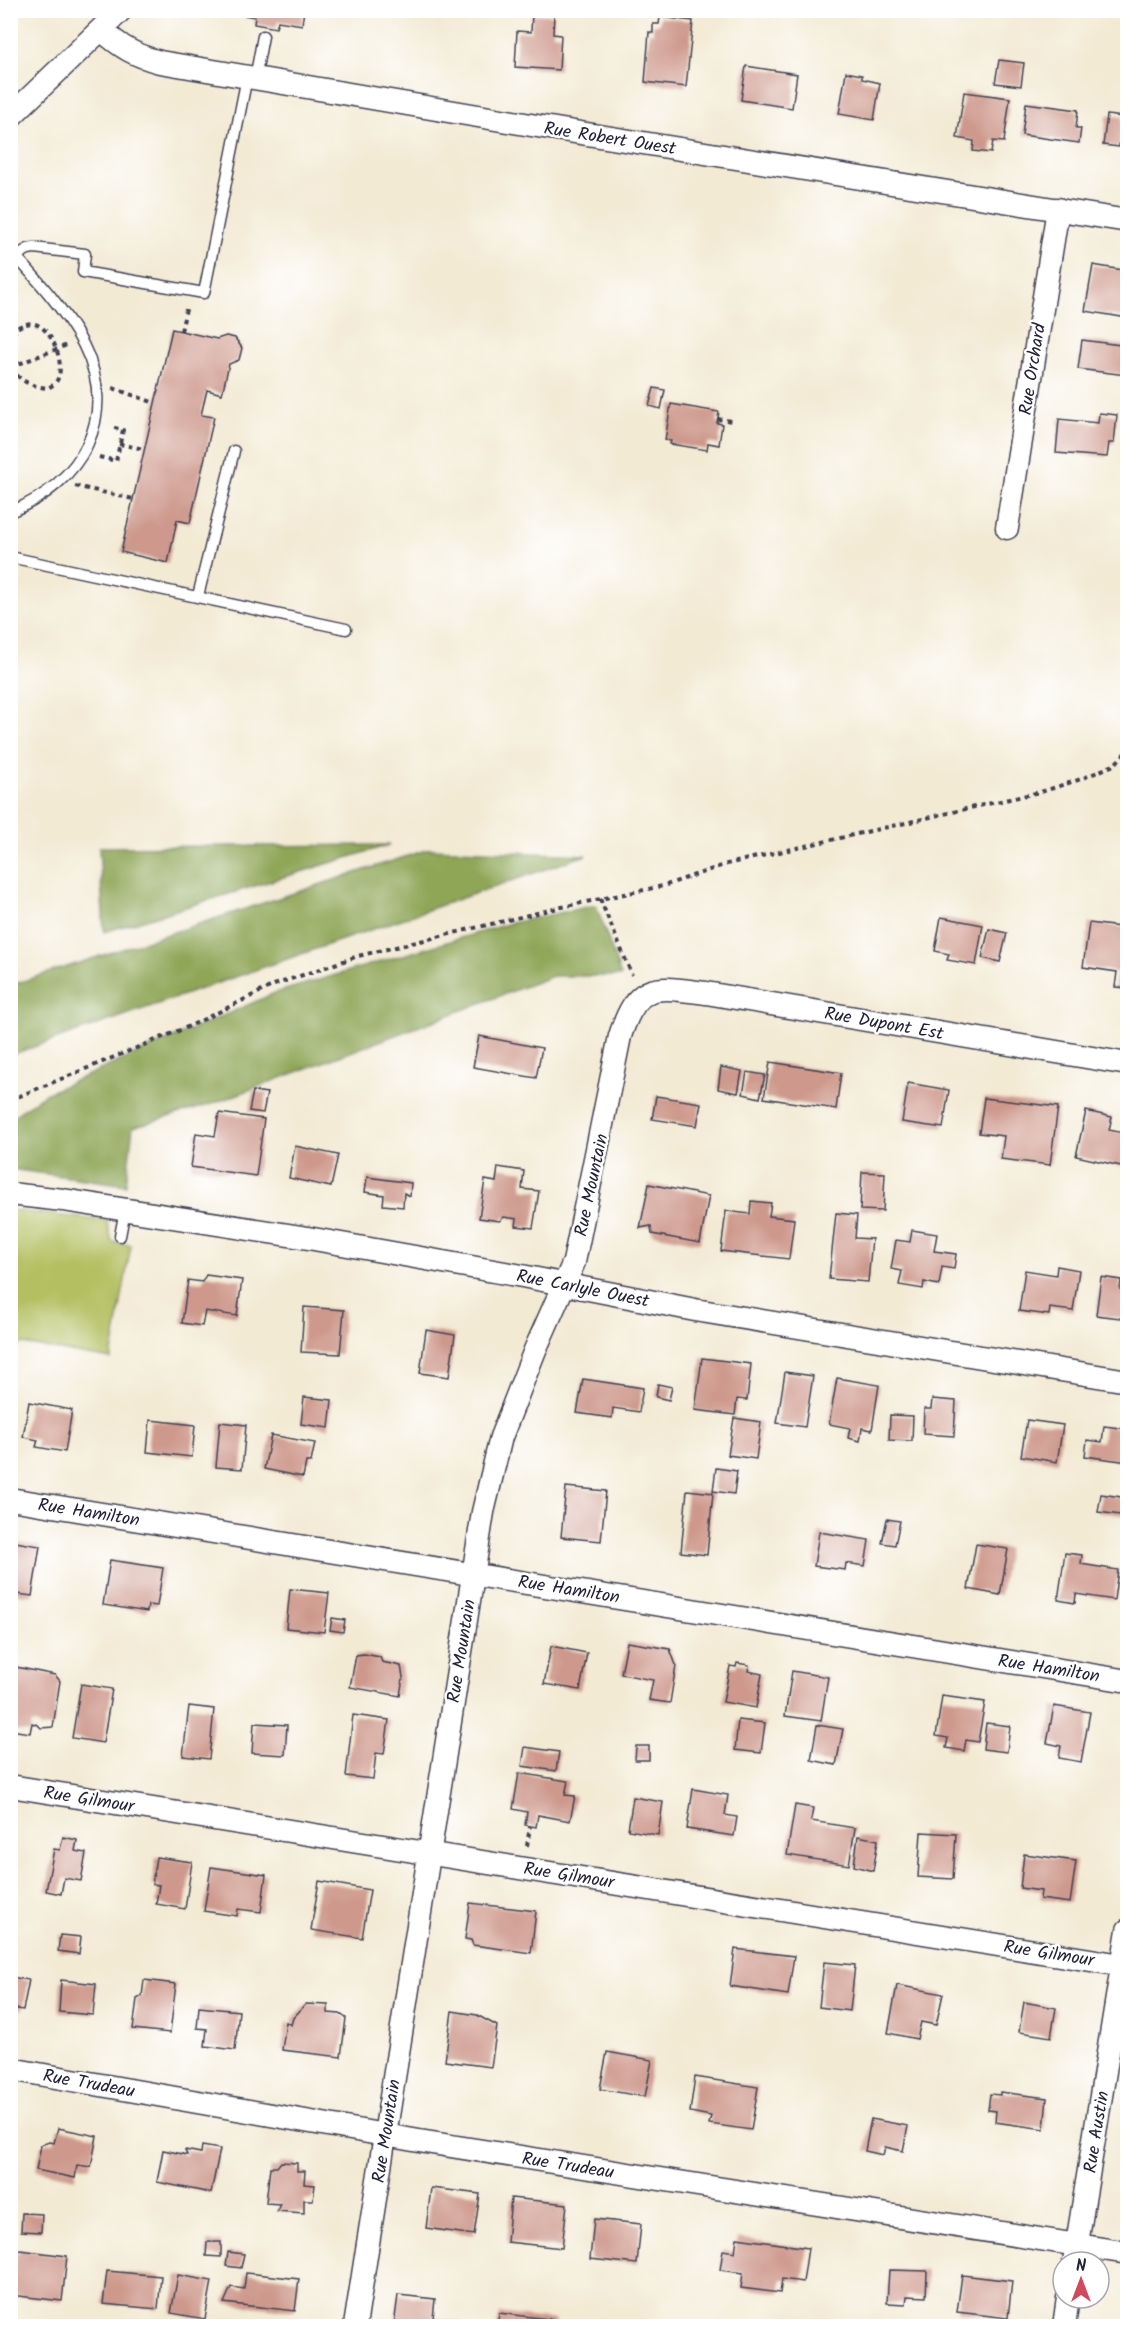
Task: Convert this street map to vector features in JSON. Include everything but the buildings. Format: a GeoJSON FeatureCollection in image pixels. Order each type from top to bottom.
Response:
{"type":"FeatureCollection","features":[{"type":"Feature","properties":{"kind":"street"},"geometry":{"type":"LineString","coordinates":[[10,117],[121,10]]}},
{"type":"Feature","properties":{"kind":"street","name":"Rue Robert Ouest"},"geometry":{"type":"LineString","coordinates":[[102,30],[123,48],[146,59],[1128,221]]}},
{"type":"Feature","properties":{"kind":"street","name":"Rue Orchard"},"geometry":{"type":"LineString","coordinates":[[1006,528],[1058,209]]}},
{"type":"Feature","properties":{"kind":"street","name":"Rue Dupont Est"},"geometry":{"type":"LineString","coordinates":[[640,995],[663,989],[706,993],[1128,1064]]}},
{"type":"Feature","properties":{"kind":"street","name":"Rue Mountain"},"geometry":{"type":"LineString","coordinates":[[355,2326],[483,1512],[501,1437],[577,1251],[620,1036],[626,1017],[640,995]]}},
{"type":"Feature","properties":{"kind":"street","name":"Rue Carlyle Ouest"},"geometry":{"type":"LineString","coordinates":[[10,1194],[38,1196],[406,1255],[694,1310],[1128,1381]]}},
{"type":"Feature","properties":{"kind":"street","name":"Rue Hamilton"},"geometry":{"type":"LineString","coordinates":[[10,1499],[1128,1681]]}},
{"type":"Feature","properties":{"kind":"street","name":"Rue Gilmour"},"geometry":{"type":"LineString","coordinates":[[10,1786],[1125,1965]]}},
{"type":"Feature","properties":{"kind":"street","name":"Rue Austin"},"geometry":{"type":"LineString","coordinates":[[1077,2250],[1125,1965],[1128,1930]]}},
{"type":"Feature","properties":{"kind":"street","name":"Rue Trudeau"},"geometry":{"type":"LineString","coordinates":[[10,2069],[1058,2250]]}},
{"type":"Feature","properties":{"kind":"street","name":"Rue Trudeau"},"geometry":{"type":"LineString","coordinates":[[1111,2253],[1128,2253]]}},
{"type":"Feature","properties":{"kind":"street"},"geometry":{"type":"LineString","coordinates":[[1064,2326],[1066,2310]]}},
{"type":"Feature","properties":{"kind":"lane"},"geometry":{"type":"LineString","coordinates":[[10,512],[44,495],[75,466],[84,454],[93,433],[97,410],[97,389],[84,346],[42,286],[13,253],[34,248],[85,254],[83,272],[204,293],[251,78],[263,36]]}},
{"type":"Feature","properties":{"kind":"lane"},"geometry":{"type":"LineString","coordinates":[[198,596],[234,451]]}},
{"type":"Feature","properties":{"kind":"lane"},"geometry":{"type":"LineString","coordinates":[[10,557],[346,629]]}},
{"type":"Feature","properties":{"kind":"lane"},"geometry":{"type":"LineString","coordinates":[[120,1236],[125,1210]]}},
{"type":"Feature","properties":{"kind":"path"},"geometry":{"type":"LineString","coordinates":[[181,331],[187,303]]}},
{"type":"Feature","properties":{"kind":"path"},"geometry":{"type":"LineString","coordinates":[[10,343],[16,328],[27,323],[37,324],[57,348],[59,371],[56,382],[48,388],[36,388],[24,381],[11,367],[10,361]]}},
{"type":"Feature","properties":{"kind":"path"},"geometry":{"type":"LineString","coordinates":[[11,367],[73,342]]}},
{"type":"Feature","properties":{"kind":"path"},"geometry":{"type":"LineString","coordinates":[[106,385],[155,403]]}},
{"type":"Feature","properties":{"kind":"path"},"geometry":{"type":"LineString","coordinates":[[717,419],[733,422]]}},
{"type":"Feature","properties":{"kind":"path"},"geometry":{"type":"LineString","coordinates":[[96,456],[116,461],[123,430],[106,426]]}},
{"type":"Feature","properties":{"kind":"path"},"geometry":{"type":"LineString","coordinates":[[119,444],[144,449]]}},
{"type":"Feature","properties":{"kind":"path"},"geometry":{"type":"LineString","coordinates":[[72,485],[133,499]]}},
{"type":"Feature","properties":{"kind":"path"},"geometry":{"type":"LineString","coordinates":[[10,1100],[190,1026],[274,985],[347,960],[663,886],[738,861],[1044,791],[1114,765],[1128,750]]}},
{"type":"Feature","properties":{"kind":"path"},"geometry":{"type":"LineString","coordinates":[[600,899],[640,995]]}},
{"type":"Feature","properties":{"kind":"green space"},"geometry":{"type":"Polygon","coordinates":[[[389,845],[104,932],[99,847],[389,845]]]}},
{"type":"Feature","properties":{"kind":"green space"},"geometry":{"type":"Polygon","coordinates":[[[429,849],[586,855],[11,1055],[11,985],[429,849]]]}},
{"type":"Feature","properties":{"kind":"green space"},"geometry":{"type":"Polygon","coordinates":[[[596,905],[621,976],[553,976],[209,1105],[133,1127],[126,1185],[11,1169],[11,1118],[45,1094],[275,993],[511,923],[596,905]]]}},
{"type":"Feature","properties":{"kind":"green space"},"geometry":{"type":"Polygon","coordinates":[[[10,1210],[107,1221],[112,1242],[131,1245],[111,1359],[11,1342],[10,1210]]]}}]}
